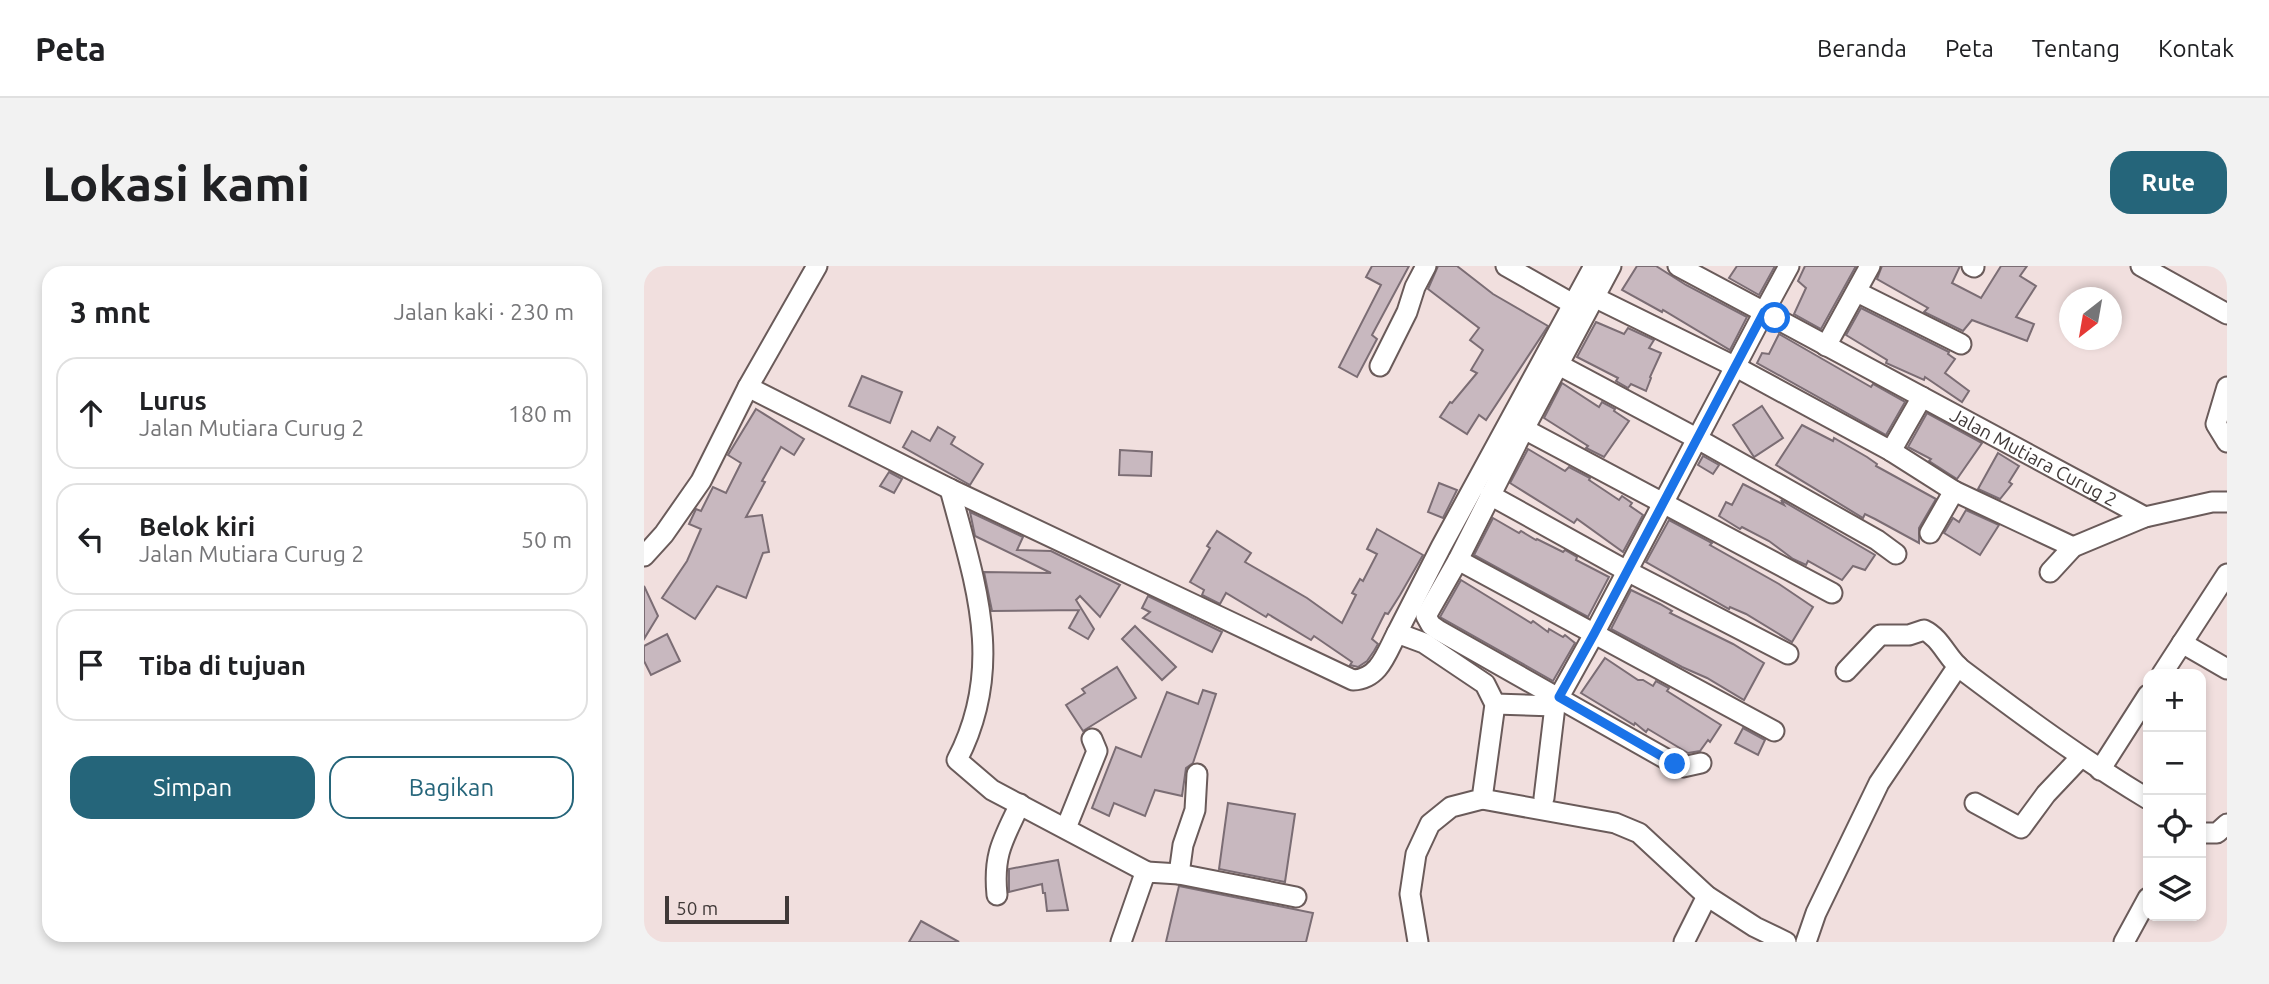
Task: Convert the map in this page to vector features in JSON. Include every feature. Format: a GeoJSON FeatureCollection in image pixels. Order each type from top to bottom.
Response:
{"type":"FeatureCollection","features":[{"type":"Feature","properties":{"kind":"street"},"geometry":{"type":"LineString","coordinates":[[644,556],[664,534],[701,481],[748,387],[817,266]]}},
{"type":"Feature","properties":{"kind":"street"},"geometry":{"type":"LineString","coordinates":[[1380,366],[1426,266]]}},
{"type":"Feature","properties":{"kind":"street"},"geometry":{"type":"LineString","coordinates":[[1506,266],[1573,304]]}},
{"type":"Feature","properties":{"kind":"street"},"geometry":{"type":"LineString","coordinates":[[748,387],[950,489],[1353,680],[1364,680],[1377,670],[1594,266]]}},
{"type":"Feature","properties":{"kind":"street"},"geometry":{"type":"LineString","coordinates":[[1611,266],[1458,560],[1426,616],[1427,621],[1438,629],[1557,701],[1675,764],[1683,767],[1701,763]]}},
{"type":"Feature","properties":{"kind":"street","name":"Jalan Mutiara Curug 2"},"geometry":{"type":"LineString","coordinates":[[1678,266],[1705,273],[1764,312],[2145,517]]}},
{"type":"Feature","properties":{"kind":"street"},"geometry":{"type":"LineString","coordinates":[[1544,798],[1557,701],[1789,266]]}},
{"type":"Feature","properties":{"kind":"street"},"geometry":{"type":"LineString","coordinates":[[1826,346],[1870,266]]}},
{"type":"Feature","properties":{"kind":"street"},"geometry":{"type":"LineString","coordinates":[[2141,266],[2227,314]]}},
{"type":"Feature","properties":{"kind":"street"},"geometry":{"type":"LineString","coordinates":[[1857,292],[1961,344]]}},
{"type":"Feature","properties":{"kind":"street"},"geometry":{"type":"LineString","coordinates":[[1596,298],[1736,367],[1891,451],[1954,491],[2073,547]]}},
{"type":"Feature","properties":{"kind":"street"},"geometry":{"type":"LineString","coordinates":[[1559,365],[1696,438],[1877,540],[1896,554]]}},
{"type":"Feature","properties":{"kind":"street"},"geometry":{"type":"LineString","coordinates":[[2227,387],[2217,424],[2227,442]]}},
{"type":"Feature","properties":{"kind":"street"},"geometry":{"type":"LineString","coordinates":[[1891,451],[1922,397]]}},
{"type":"Feature","properties":{"kind":"street"},"geometry":{"type":"LineString","coordinates":[[1524,429],[1832,593]]}},
{"type":"Feature","properties":{"kind":"street"},"geometry":{"type":"LineString","coordinates":[[950,489],[970,561],[984,638],[977,714],[957,760],[992,790],[1147,872],[1179,874],[1296,897]]}},
{"type":"Feature","properties":{"kind":"street"},"geometry":{"type":"LineString","coordinates":[[1930,533],[1954,491]]}},
{"type":"Feature","properties":{"kind":"street"},"geometry":{"type":"LineString","coordinates":[[1490,495],[1788,654]]}},
{"type":"Feature","properties":{"kind":"street"},"geometry":{"type":"LineString","coordinates":[[2050,572],[2073,547],[2145,517],[2211,502],[2227,502]]}},
{"type":"Feature","properties":{"kind":"street"},"geometry":{"type":"LineString","coordinates":[[1458,560],[1774,731]]}},
{"type":"Feature","properties":{"kind":"street"},"geometry":{"type":"LineString","coordinates":[[2165,669],[2227,574]]}},
{"type":"Feature","properties":{"kind":"street"},"geometry":{"type":"LineString","coordinates":[[1846,671],[1881,635],[1909,635],[1924,630],[1935,638],[1958,666],[2081,757],[2143,796]]}},
{"type":"Feature","properties":{"kind":"street"},"geometry":{"type":"LineString","coordinates":[[1397,634],[1424,642],[1485,684],[1495,704],[1482,799]]}},
{"type":"Feature","properties":{"kind":"street"},"geometry":{"type":"LineString","coordinates":[[2182,643],[2227,670]]}},
{"type":"Feature","properties":{"kind":"street"},"geometry":{"type":"LineString","coordinates":[[1806,942],[1816,913],[1879,783],[1958,666]]}},
{"type":"Feature","properties":{"kind":"street"},"geometry":{"type":"LineString","coordinates":[[1495,704],[1557,701]]}},
{"type":"Feature","properties":{"kind":"street"},"geometry":{"type":"LineString","coordinates":[[2100,770],[2143,703]]}},
{"type":"Feature","properties":{"kind":"street"},"geometry":{"type":"LineString","coordinates":[[1066,828],[1097,751],[1092,740]]}},
{"type":"Feature","properties":{"kind":"street"},"geometry":{"type":"LineString","coordinates":[[1975,803],[2021,828],[2046,794],[2081,757]]}},
{"type":"Feature","properties":{"kind":"street"},"geometry":{"type":"LineString","coordinates":[[1179,874],[1183,845],[1195,810],[1196,774]]}},
{"type":"Feature","properties":{"kind":"street"},"geometry":{"type":"LineString","coordinates":[[1418,942],[1410,894],[1416,854],[1430,824],[1451,807],[1482,799],[1615,823],[1648,840],[1707,896],[1755,927],[1786,942]]}},
{"type":"Feature","properties":{"kind":"street"},"geometry":{"type":"LineString","coordinates":[[997,895],[997,852],[1020,804]]}},
{"type":"Feature","properties":{"kind":"street"},"geometry":{"type":"LineString","coordinates":[[2206,833],[2217,833],[2227,824]]}},
{"type":"Feature","properties":{"kind":"street"},"geometry":{"type":"LineString","coordinates":[[1121,942],[1147,872]]}},
{"type":"Feature","properties":{"kind":"street"},"geometry":{"type":"LineString","coordinates":[[1684,942],[1707,896]]}},
{"type":"Feature","properties":{"kind":"street"},"geometry":{"type":"LineString","coordinates":[[2124,942],[2143,907]]}},
{"type":"Feature","properties":{"kind":"building"},"geometry":{"type":"Polygon","coordinates":[[[1372,266],[1409,266],[1372,335],[1377,339],[1357,377],[1339,367],[1381,285],[1366,277],[1372,266]]]}},
{"type":"Feature","properties":{"kind":"building"},"geometry":{"type":"Polygon","coordinates":[[[1438,266],[1457,266],[1493,294],[1548,326],[1486,420],[1479,415],[1467,434],[1440,417],[1477,373],[1471,370],[1483,350],[1470,340],[1479,328],[1428,289],[1438,266]]]}},
{"type":"Feature","properties":{"kind":"building"},"geometry":{"type":"Polygon","coordinates":[[[1637,266],[1656,266],[1747,317],[1730,350],[1663,310],[1662,312],[1622,290],[1637,266]]]}},
{"type":"Feature","properties":{"kind":"building"},"geometry":{"type":"Polygon","coordinates":[[[1737,266],[1775,266],[1759,295],[1729,278],[1737,266]]]}},
{"type":"Feature","properties":{"kind":"building"},"geometry":{"type":"Polygon","coordinates":[[[1805,266],[1856,266],[1821,329],[1794,314],[1806,288],[1798,281],[1805,266]]]}},
{"type":"Feature","properties":{"kind":"building"},"geometry":{"type":"Polygon","coordinates":[[[1882,266],[1960,266],[1952,283],[1981,298],[2001,266],[2027,266],[2020,276],[2036,286],[2016,317],[2034,324],[2027,341],[1972,320],[1963,331],[1924,312],[1928,308],[1877,279],[1882,266]]]}},
{"type":"Feature","properties":{"kind":"building"},"geometry":{"type":"Polygon","coordinates":[[[1861,308],[1949,352],[1955,359],[1945,373],[1969,391],[1962,402],[1925,377],[1924,380],[1886,363],[1887,360],[1846,335],[1861,308]]]}},
{"type":"Feature","properties":{"kind":"building"},"geometry":{"type":"Polygon","coordinates":[[[1596,322],[1624,334],[1628,328],[1654,340],[1649,348],[1661,353],[1646,391],[1631,384],[1628,388],[1616,381],[1618,378],[1577,357],[1596,322]]]}},
{"type":"Feature","properties":{"kind":"building"},"geometry":{"type":"Polygon","coordinates":[[[1779,334],[1871,387],[1873,384],[1905,402],[1886,435],[1757,363],[1762,353],[1769,354],[1779,334]]]}},
{"type":"Feature","properties":{"kind":"building"},"geometry":{"type":"Polygon","coordinates":[[[862,376],[902,392],[890,423],[849,406],[862,376]]]}},
{"type":"Feature","properties":{"kind":"building"},"geometry":{"type":"Polygon","coordinates":[[[1562,383],[1599,407],[1602,402],[1615,409],[1614,411],[1629,421],[1604,457],[1586,448],[1588,446],[1544,418],[1562,383]]]}},
{"type":"Feature","properties":{"kind":"building"},"geometry":{"type":"Polygon","coordinates":[[[1762,406],[1783,438],[1754,457],[1733,425],[1762,406]]]}},
{"type":"Feature","properties":{"kind":"building"},"geometry":{"type":"Polygon","coordinates":[[[756,409],[804,439],[794,455],[781,447],[746,517],[762,515],[769,552],[763,553],[746,598],[717,586],[695,619],[662,598],[687,561],[701,529],[689,524],[696,509],[701,511],[713,487],[726,493],[741,463],[728,455],[756,409]]]}},
{"type":"Feature","properties":{"kind":"building"},"geometry":{"type":"Polygon","coordinates":[[[1927,413],[1982,443],[1957,479],[1929,461],[1931,459],[1908,447],[1927,413]]]}},
{"type":"Feature","properties":{"kind":"building"},"geometry":{"type":"Polygon","coordinates":[[[1802,425],[1833,441],[1834,438],[1867,457],[1877,464],[1876,466],[1936,499],[1919,528],[1919,543],[1865,514],[1863,518],[1776,465],[1802,425]]]}},
{"type":"Feature","properties":{"kind":"building"},"geometry":{"type":"Polygon","coordinates":[[[938,427],[955,437],[951,444],[983,464],[970,485],[903,447],[912,431],[930,441],[938,427]]]}},
{"type":"Feature","properties":{"kind":"building"},"geometry":{"type":"Polygon","coordinates":[[[1528,449],[1565,471],[1569,467],[1590,478],[1589,480],[1619,500],[1622,496],[1632,503],[1630,506],[1643,515],[1623,552],[1577,519],[1574,523],[1510,483],[1528,449]]]}},
{"type":"Feature","properties":{"kind":"building"},"geometry":{"type":"Polygon","coordinates":[[[1120,450],[1152,452],[1151,476],[1119,475],[1120,450]]]}},
{"type":"Feature","properties":{"kind":"building"},"geometry":{"type":"Polygon","coordinates":[[[1998,453],[2019,466],[2009,482],[2012,484],[2000,499],[1978,489],[1998,453]]]}},
{"type":"Feature","properties":{"kind":"building"},"geometry":{"type":"Polygon","coordinates":[[[1703,456],[1719,465],[1713,474],[1698,465],[1703,456]]]}},
{"type":"Feature","properties":{"kind":"building"},"geometry":{"type":"Polygon","coordinates":[[[889,472],[902,479],[894,493],[880,486],[889,472]]]}},
{"type":"Feature","properties":{"kind":"building"},"geometry":{"type":"Polygon","coordinates":[[[1439,483],[1457,490],[1443,518],[1428,512],[1439,483]]]}},
{"type":"Feature","properties":{"kind":"building"},"geometry":{"type":"Polygon","coordinates":[[[1743,484],[1784,505],[1781,500],[1875,555],[1865,570],[1853,566],[1842,580],[1808,561],[1806,565],[1793,559],[1769,541],[1742,527],[1740,529],[1719,516],[1726,502],[1732,505],[1743,484]]]}},
{"type":"Feature","properties":{"kind":"building"},"geometry":{"type":"Polygon","coordinates":[[[1966,510],[1999,525],[1980,555],[1944,533],[1953,518],[1959,522],[1966,510]]]}},
{"type":"Feature","properties":{"kind":"building"},"geometry":{"type":"Polygon","coordinates":[[[970,512],[1023,537],[1017,550],[1051,551],[1120,585],[1100,617],[1080,596],[1076,600],[1094,629],[1088,639],[1069,628],[1079,610],[992,611],[984,572],[1051,573],[975,536],[970,512]]]}},
{"type":"Feature","properties":{"kind":"building"},"geometry":{"type":"Polygon","coordinates":[[[1493,518],[1519,533],[1521,531],[1563,552],[1565,550],[1577,557],[1576,560],[1609,577],[1588,617],[1474,555],[1493,518]]]}},
{"type":"Feature","properties":{"kind":"building"},"geometry":{"type":"Polygon","coordinates":[[[1669,520],[1712,543],[1710,545],[1779,584],[1813,607],[1792,642],[1746,614],[1730,607],[1729,609],[1646,562],[1669,520]]]}},
{"type":"Feature","properties":{"kind":"building"},"geometry":{"type":"Polygon","coordinates":[[[1377,529],[1423,555],[1388,614],[1385,613],[1372,639],[1378,644],[1374,651],[1367,661],[1358,667],[1350,665],[1352,662],[1314,636],[1311,640],[1226,593],[1220,604],[1202,595],[1204,590],[1190,582],[1217,531],[1251,553],[1245,562],[1307,598],[1342,623],[1356,595],[1352,593],[1360,579],[1363,581],[1377,554],[1367,549],[1377,529]]]}},
{"type":"Feature","properties":{"kind":"building"},"geometry":{"type":"Polygon","coordinates":[[[1461,580],[1531,623],[1533,621],[1548,632],[1549,629],[1563,637],[1565,635],[1575,643],[1553,681],[1440,617],[1461,580]]]}},
{"type":"Feature","properties":{"kind":"building"},"geometry":{"type":"Polygon","coordinates":[[[644,586],[658,616],[644,639],[644,586]]]}},
{"type":"Feature","properties":{"kind":"building"},"geometry":{"type":"Polygon","coordinates":[[[1631,590],[1764,663],[1744,700],[1611,629],[1631,590]]]}},
{"type":"Feature","properties":{"kind":"building"},"geometry":{"type":"Polygon","coordinates":[[[1148,596],[1222,632],[1212,652],[1143,618],[1150,612],[1142,608],[1148,596]]]}},
{"type":"Feature","properties":{"kind":"building"},"geometry":{"type":"Polygon","coordinates":[[[1135,626],[1176,667],[1162,680],[1122,639],[1135,626]]]}},
{"type":"Feature","properties":{"kind":"building"},"geometry":{"type":"Polygon","coordinates":[[[667,634],[680,661],[651,675],[644,661],[644,646],[667,634]]]}},
{"type":"Feature","properties":{"kind":"building"},"geometry":{"type":"Polygon","coordinates":[[[1605,658],[1638,680],[1653,686],[1656,681],[1669,688],[1667,691],[1721,725],[1710,742],[1708,740],[1700,751],[1688,753],[1648,729],[1646,732],[1581,693],[1605,658]]]}},
{"type":"Feature","properties":{"kind":"building"},"geometry":{"type":"Polygon","coordinates":[[[1117,667],[1136,698],[1083,731],[1066,705],[1085,693],[1082,689],[1117,667]]]}},
{"type":"Feature","properties":{"kind":"building"},"geometry":{"type":"Polygon","coordinates":[[[1203,690],[1216,694],[1193,763],[1186,768],[1182,796],[1155,790],[1145,816],[1114,803],[1109,816],[1092,808],[1116,747],[1141,757],[1167,692],[1198,704],[1203,690]]]}},
{"type":"Feature","properties":{"kind":"building"},"geometry":{"type":"Polygon","coordinates":[[[1743,728],[1765,740],[1758,755],[1735,743],[1743,728]]]}},
{"type":"Feature","properties":{"kind":"building"},"geometry":{"type":"Polygon","coordinates":[[[1228,803],[1295,814],[1285,882],[1219,869],[1228,803]]]}},
{"type":"Feature","properties":{"kind":"building"},"geometry":{"type":"Polygon","coordinates":[[[1058,860],[1068,910],[1047,911],[1042,884],[1009,892],[1009,869],[1058,860]]]}},
{"type":"Feature","properties":{"kind":"building"},"geometry":{"type":"Polygon","coordinates":[[[1179,886],[1313,913],[1306,942],[1166,942],[1179,886]]]}},
{"type":"Feature","properties":{"kind":"building"},"geometry":{"type":"Polygon","coordinates":[[[921,921],[959,942],[909,942],[921,921]]]}},
{"type":"Feature","properties":{"kind":"route"},"geometry":{"type":"LineString","coordinates":[[1675,764],[1559,697],[1764,312],[1775,318]]}}]}
